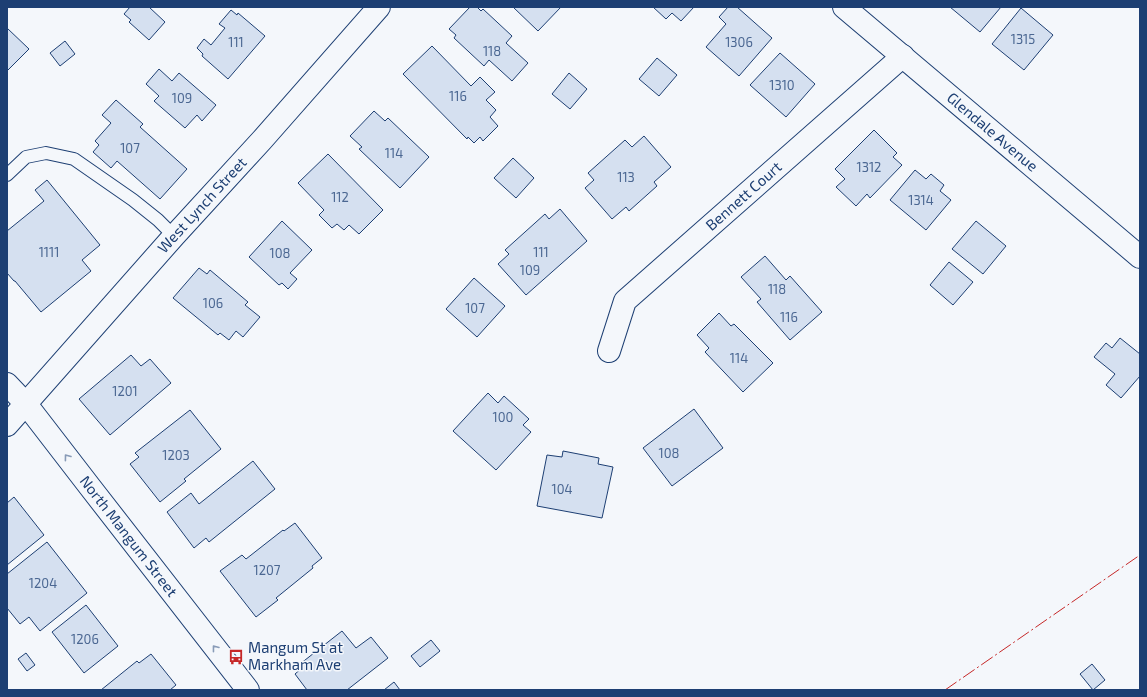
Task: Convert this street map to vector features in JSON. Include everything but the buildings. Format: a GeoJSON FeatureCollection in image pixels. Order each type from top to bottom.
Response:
{"type":"FeatureCollection","features":[{"type":"Feature","properties":{"kind":"street","name":"West Lynch Street"},"geometry":{"type":"LineString","coordinates":[[7,425],[379,7]]}},
{"type":"Feature","properties":{"kind":"street","name":"Glendale Avenue"},"geometry":{"type":"LineString","coordinates":[[844,7],[1140,257]]}},
{"type":"Feature","properties":{"kind":"street","name":"Bennett Court"},"geometry":{"type":"LineString","coordinates":[[610,351],[625,301],[903,56]]}},
{"type":"Feature","properties":{"kind":"street","name":"North Mangum Street"},"geometry":{"type":"LineString","coordinates":[[7,384],[26,404],[248,690]]}},
{"type":"Feature","properties":{"kind":"lane"},"geometry":{"type":"LineString","coordinates":[[7,175],[26,157],[46,153],[74,159],[133,200],[158,220],[174,236]]}},
{"type":"Feature","properties":{"kind":"power"},"geometry":{"type":"LineString","coordinates":[[945,690],[1140,555]]}},
{"type":"Feature","properties":{"kind":"place","name":"Mangum St at Markham Ave"},"geometry":{"type":"Point","coordinates":[236,657]}}]}
